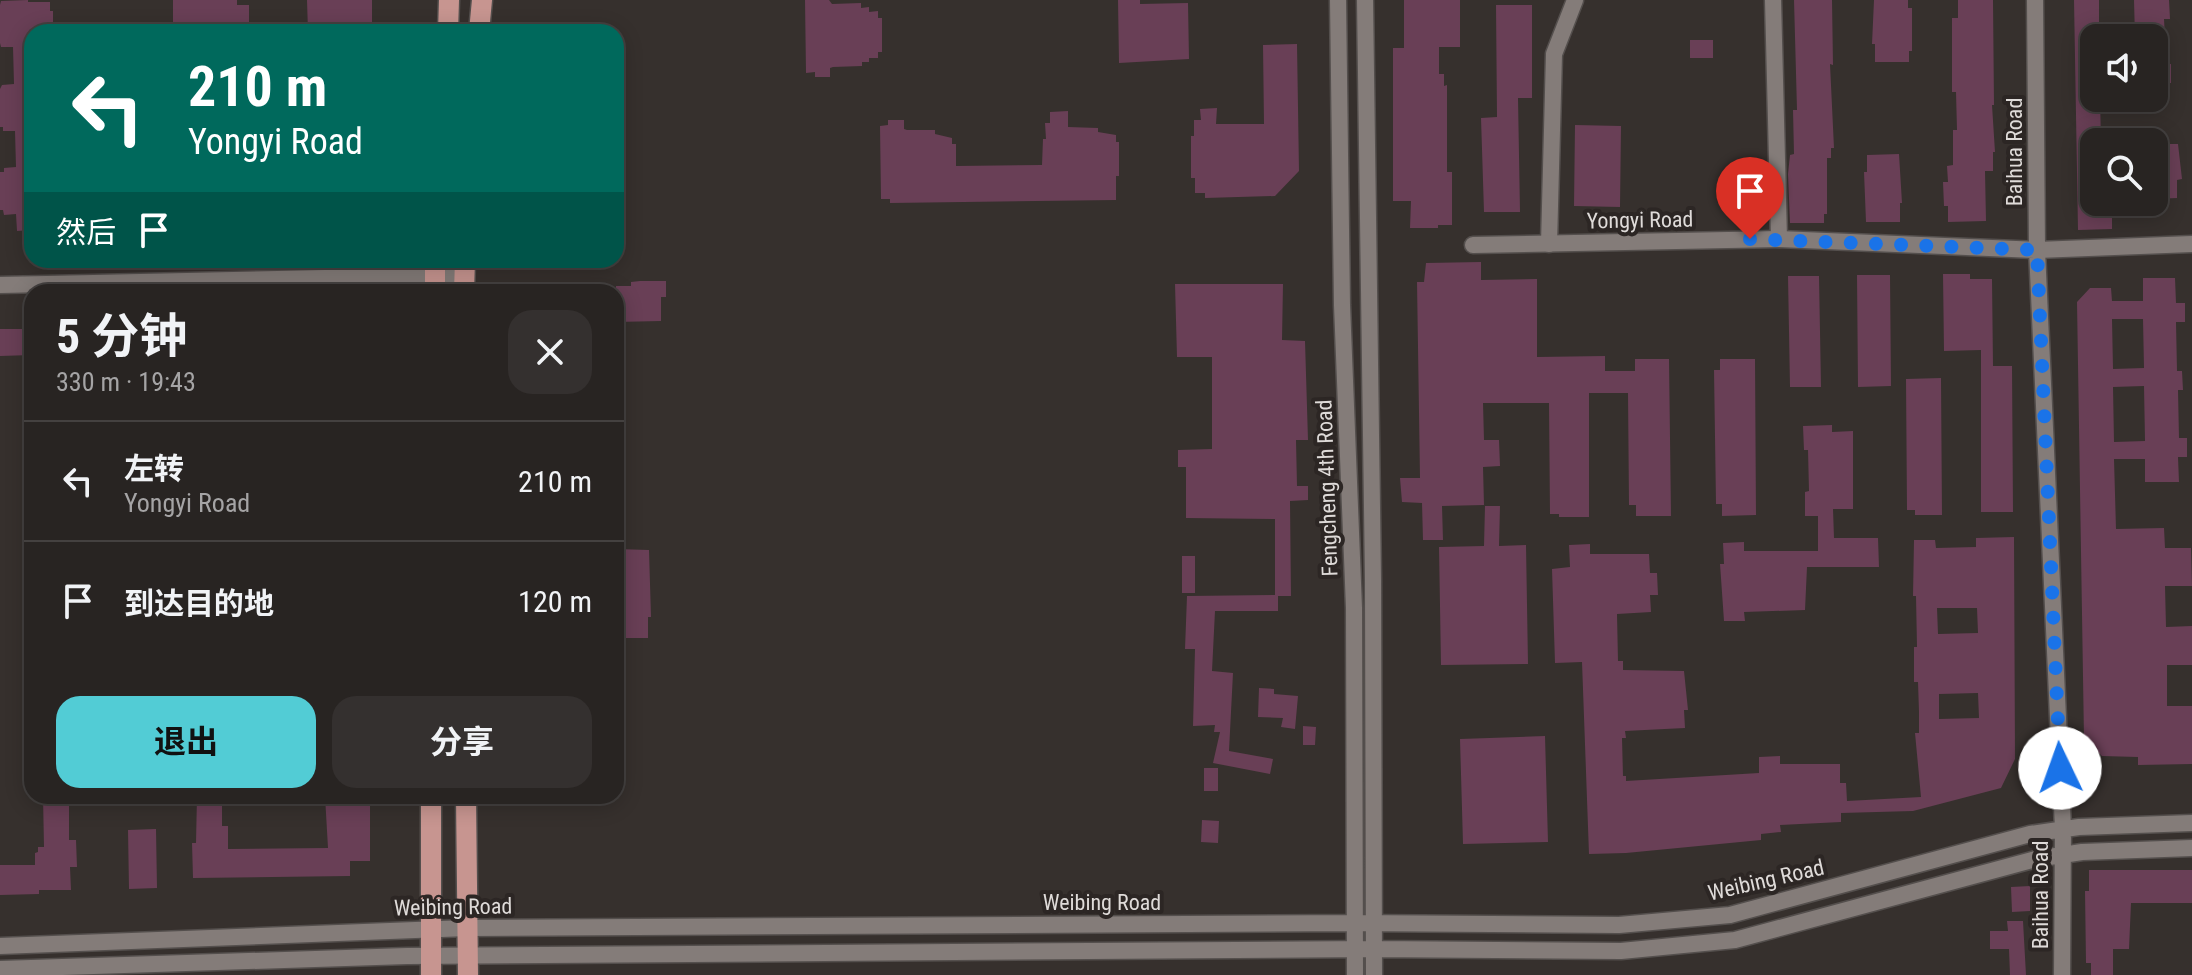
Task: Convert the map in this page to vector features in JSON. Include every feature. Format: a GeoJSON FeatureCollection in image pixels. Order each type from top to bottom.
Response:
{"type":"FeatureCollection","features":[{"type":"Feature","properties":{"kind":"main road"},"geometry":{"type":"LineString","coordinates":[[448,24],[449,0]]}},
{"type":"Feature","properties":{"kind":"main road"},"geometry":{"type":"LineString","coordinates":[[480,24],[482,0]]}},
{"type":"Feature","properties":{"kind":"main road"},"geometry":{"type":"LineString","coordinates":[[431,804],[431,966]]}},
{"type":"Feature","properties":{"kind":"main road"},"geometry":{"type":"LineString","coordinates":[[466,804],[468,965]]}},
{"type":"Feature","properties":{"kind":"street","name":"Fengcheng 4th Road"},"geometry":{"type":"LineString","coordinates":[[1338,0],[1342,305],[1354,608],[1355,975]]}},
{"type":"Feature","properties":{"kind":"street","name":"Fengcheng 4th Road"},"geometry":{"type":"LineString","coordinates":[[1365,0],[1373,580],[1373,924]]}},
{"type":"Feature","properties":{"kind":"street"},"geometry":{"type":"LineString","coordinates":[[1549,244],[1554,54],[1575,0]]}},
{"type":"Feature","properties":{"kind":"street"},"geometry":{"type":"LineString","coordinates":[[1773,0],[1779,239]]}},
{"type":"Feature","properties":{"kind":"street","name":"Baihua Road"},"geometry":{"type":"LineString","coordinates":[[2035,0],[2037,250],[2063,829],[2062,975]]}},
{"type":"Feature","properties":{"kind":"street","name":"Yongyi Road"},"geometry":{"type":"LineString","coordinates":[[1473,245],[1779,239],[2037,250],[2192,244]]}},
{"type":"Feature","properties":{"kind":"street"},"geometry":{"type":"LineString","coordinates":[[44,284],[464,276]]}},
{"type":"Feature","properties":{"kind":"street"},"geometry":{"type":"LineString","coordinates":[[0,285],[24,284]]}},
{"type":"Feature","properties":{"kind":"street","name":"Weibing Road"},"geometry":{"type":"LineString","coordinates":[[0,946],[467,928],[1353,923],[1619,925],[1730,915],[2030,834],[2063,829],[2192,823]]}},
{"type":"Feature","properties":{"kind":"street"},"geometry":{"type":"LineString","coordinates":[[0,969],[431,966],[1354,949],[1621,951],[1735,940],[2036,859],[2192,848]]}},
{"type":"Feature","properties":{"kind":"street"},"geometry":{"type":"LineString","coordinates":[[1373,924],[1374,975]]}},
{"type":"Feature","properties":{"kind":"building"},"geometry":{"type":"Polygon","coordinates":[[[173,0],[237,0],[237,5],[249,5],[249,22],[173,24],[173,0]]]}},
{"type":"Feature","properties":{"kind":"building"},"geometry":{"type":"Polygon","coordinates":[[[307,0],[372,0],[372,24],[308,24],[307,0]]]}},
{"type":"Feature","properties":{"kind":"building"},"geometry":{"type":"Polygon","coordinates":[[[805,0],[829,0],[832,4],[861,3],[861,8],[869,7],[869,12],[878,11],[878,18],[882,18],[882,52],[878,52],[878,58],[869,58],[869,62],[862,62],[862,66],[830,68],[830,77],[815,77],[815,72],[806,73],[805,0]]]}},
{"type":"Feature","properties":{"kind":"building"},"geometry":{"type":"Polygon","coordinates":[[[1118,0],[1140,0],[1140,4],[1188,3],[1189,59],[1119,63],[1118,0]]]}},
{"type":"Feature","properties":{"kind":"building"},"geometry":{"type":"Polygon","coordinates":[[[1404,0],[1460,0],[1460,47],[1439,47],[1439,74],[1444,74],[1444,86],[1447,85],[1447,172],[1452,172],[1452,225],[1438,225],[1438,228],[1410,228],[1411,201],[1393,201],[1393,48],[1404,48],[1404,0]]]}},
{"type":"Feature","properties":{"kind":"building"},"geometry":{"type":"Polygon","coordinates":[[[1794,0],[1832,0],[1833,65],[1830,64],[1834,148],[1831,148],[1831,158],[1827,158],[1827,214],[1824,214],[1824,223],[1790,223],[1788,174],[1790,155],[1794,154],[1793,110],[1797,110],[1794,0]]]}},
{"type":"Feature","properties":{"kind":"building"},"geometry":{"type":"Polygon","coordinates":[[[1874,0],[1908,0],[1908,8],[1912,8],[1909,62],[1875,62],[1875,44],[1872,44],[1874,0]]]}},
{"type":"Feature","properties":{"kind":"building"},"geometry":{"type":"Polygon","coordinates":[[[1958,0],[1993,0],[1995,152],[1993,171],[1985,171],[1986,221],[1948,222],[1948,206],[1944,206],[1943,182],[1948,182],[1947,166],[1953,165],[1953,130],[1957,130],[1956,92],[1952,92],[1952,18],[1958,18],[1958,0]]]}},
{"type":"Feature","properties":{"kind":"building"},"geometry":{"type":"Polygon","coordinates":[[[2074,0],[2099,0],[2099,24],[2080,24],[2080,112],[2100,112],[2101,128],[2080,128],[2080,216],[2112,216],[2112,229],[2078,230],[2074,0]]]}},
{"type":"Feature","properties":{"kind":"building"},"geometry":{"type":"Polygon","coordinates":[[[2134,0],[2169,0],[2170,19],[2164,19],[2164,24],[2135,24],[2134,0]]]}},
{"type":"Feature","properties":{"kind":"building"},"geometry":{"type":"Polygon","coordinates":[[[1,1],[50,2],[50,11],[53,11],[53,24],[24,24],[24,231],[17,231],[16,214],[4,215],[0,210],[0,172],[4,172],[4,168],[16,167],[15,131],[3,131],[0,127],[0,89],[2,85],[14,84],[13,47],[1,47],[0,43],[1,1]]]}},
{"type":"Feature","properties":{"kind":"building"},"geometry":{"type":"Polygon","coordinates":[[[1496,5],[1532,5],[1532,98],[1518,98],[1520,212],[1484,212],[1481,118],[1497,117],[1496,5]]]}},
{"type":"Feature","properties":{"kind":"building"},"geometry":{"type":"Polygon","coordinates":[[[1690,40],[1713,40],[1713,58],[1690,58],[1690,40]]]}},
{"type":"Feature","properties":{"kind":"building"},"geometry":{"type":"Polygon","coordinates":[[[1297,44],[1299,171],[1275,196],[1205,198],[1205,193],[1195,193],[1195,178],[1191,178],[1191,136],[1194,136],[1194,120],[1201,120],[1200,109],[1217,108],[1216,124],[1264,124],[1263,45],[1297,44]]]}},
{"type":"Feature","properties":{"kind":"building"},"geometry":{"type":"Polygon","coordinates":[[[2168,64],[2171,64],[2171,83],[2168,83],[2168,64]]]}},
{"type":"Feature","properties":{"kind":"building"},"geometry":{"type":"Polygon","coordinates":[[[1068,111],[1068,127],[1098,128],[1098,132],[1116,135],[1116,142],[1119,142],[1119,176],[1116,176],[1116,200],[890,203],[890,199],[881,199],[880,126],[888,125],[888,120],[904,120],[904,129],[907,130],[935,130],[935,134],[952,138],[952,144],[956,144],[956,166],[1042,165],[1045,123],[1050,123],[1050,112],[1068,111]]]}},
{"type":"Feature","properties":{"kind":"building"},"geometry":{"type":"Polygon","coordinates":[[[1575,125],[1621,126],[1620,207],[1574,206],[1575,125]]]}},
{"type":"Feature","properties":{"kind":"building"},"geometry":{"type":"Polygon","coordinates":[[[2168,144],[2178,144],[2182,179],[2177,180],[2177,198],[2168,198],[2168,144]]]}},
{"type":"Feature","properties":{"kind":"building"},"geometry":{"type":"Polygon","coordinates":[[[1899,154],[1900,222],[1866,222],[1864,172],[1867,172],[1867,155],[1899,154]]]}},
{"type":"Feature","properties":{"kind":"building"},"geometry":{"type":"Polygon","coordinates":[[[1481,262],[1481,280],[1537,279],[1537,357],[1605,356],[1605,371],[1635,371],[1635,359],[1669,359],[1671,516],[1636,516],[1636,505],[1629,505],[1628,393],[1589,393],[1589,517],[1550,514],[1549,403],[1483,403],[1484,440],[1499,440],[1500,466],[1483,467],[1484,505],[1442,506],[1443,540],[1423,540],[1422,503],[1402,502],[1400,478],[1420,478],[1417,282],[1424,282],[1426,263],[1481,262]]]}},
{"type":"Feature","properties":{"kind":"building"},"geometry":{"type":"Polygon","coordinates":[[[1943,274],[1970,274],[1970,279],[1992,279],[1993,366],[2012,366],[2013,512],[1981,512],[1981,350],[1944,351],[1943,274]]]}},
{"type":"Feature","properties":{"kind":"building"},"geometry":{"type":"Polygon","coordinates":[[[1857,275],[1890,275],[1891,386],[1858,387],[1857,275]]]}},
{"type":"Feature","properties":{"kind":"building"},"geometry":{"type":"Polygon","coordinates":[[[1788,276],[1819,276],[1821,387],[1790,387],[1788,276]]]}},
{"type":"Feature","properties":{"kind":"building"},"geometry":{"type":"Polygon","coordinates":[[[2143,278],[2175,278],[2176,303],[2185,303],[2185,322],[2176,322],[2177,371],[2182,371],[2183,390],[2178,390],[2179,438],[2187,438],[2187,457],[2178,457],[2179,482],[2145,482],[2145,459],[2114,459],[2116,529],[2164,528],[2165,548],[2191,548],[2192,586],[2165,586],[2166,627],[2192,626],[2192,665],[2167,665],[2167,706],[2192,706],[2192,764],[2138,765],[2138,757],[2102,756],[2084,739],[2077,302],[2090,288],[2111,288],[2112,301],[2143,301],[2143,278]],[[2112,319],[2113,369],[2144,368],[2143,319],[2112,319]],[[2144,386],[2113,387],[2114,442],[2145,441],[2144,386]]]}},
{"type":"Feature","properties":{"kind":"building"},"geometry":{"type":"Polygon","coordinates":[[[666,281],[666,297],[661,297],[661,321],[624,322],[624,286],[631,286],[631,282],[666,281]]]}},
{"type":"Feature","properties":{"kind":"building"},"geometry":{"type":"Polygon","coordinates":[[[1175,284],[1283,284],[1282,340],[1305,341],[1308,440],[1296,440],[1297,486],[1308,486],[1308,500],[1290,501],[1291,596],[1278,596],[1278,611],[1215,611],[1212,671],[1233,673],[1229,751],[1273,759],[1270,774],[1213,763],[1220,732],[1214,732],[1215,725],[1193,726],[1195,649],[1185,649],[1187,596],[1275,595],[1275,519],[1186,518],[1186,467],[1178,467],[1178,450],[1212,449],[1212,357],[1177,357],[1175,284]]]}},
{"type":"Feature","properties":{"kind":"building"},"geometry":{"type":"Polygon","coordinates":[[[0,329],[24,329],[24,355],[0,356],[0,329]]]}},
{"type":"Feature","properties":{"kind":"building"},"geometry":{"type":"Polygon","coordinates":[[[1720,359],[1755,359],[1756,515],[1722,516],[1722,504],[1716,504],[1714,370],[1720,370],[1720,359]]]}},
{"type":"Feature","properties":{"kind":"building"},"geometry":{"type":"Polygon","coordinates":[[[1941,378],[1942,515],[1915,515],[1915,510],[1907,510],[1906,379],[1941,378]]]}},
{"type":"Feature","properties":{"kind":"building"},"geometry":{"type":"Polygon","coordinates":[[[1832,425],[1832,432],[1853,431],[1853,509],[1833,509],[1834,538],[1878,538],[1879,567],[1807,567],[1805,610],[1744,612],[1745,621],[1724,621],[1720,564],[1724,564],[1723,543],[1744,542],[1744,551],[1818,551],[1818,516],[1805,516],[1805,492],[1809,491],[1808,450],[1804,450],[1803,426],[1832,425]]]}},
{"type":"Feature","properties":{"kind":"building"},"geometry":{"type":"Polygon","coordinates":[[[1485,506],[1500,506],[1499,546],[1526,545],[1528,664],[1441,665],[1439,547],[1484,546],[1485,506]]]}},
{"type":"Feature","properties":{"kind":"building"},"geometry":{"type":"Polygon","coordinates":[[[2014,537],[2015,759],[2001,788],[1913,811],[1841,813],[1841,822],[1780,825],[1781,832],[1761,834],[1761,840],[1589,854],[1582,662],[1555,663],[1552,569],[1570,567],[1569,545],[1590,544],[1590,554],[1649,554],[1650,573],[1657,573],[1658,595],[1650,595],[1651,612],[1617,614],[1618,661],[1623,661],[1623,670],[1684,671],[1688,710],[1684,710],[1685,728],[1625,731],[1626,738],[1622,738],[1623,776],[1626,776],[1626,781],[1759,773],[1759,757],[1780,756],[1780,764],[1840,764],[1840,783],[1846,783],[1847,801],[1921,797],[1915,733],[1919,733],[1919,712],[1918,682],[1914,682],[1914,647],[1917,647],[1916,596],[1913,596],[1914,540],[1935,540],[1936,548],[1976,547],[1976,538],[2014,537]],[[1937,608],[1938,634],[1978,633],[1977,608],[1937,608]],[[1978,693],[1939,694],[1939,719],[1979,718],[1978,693]]]}},
{"type":"Feature","properties":{"kind":"building"},"geometry":{"type":"Polygon","coordinates":[[[624,549],[649,550],[651,617],[648,617],[648,638],[624,638],[624,549]]]}},
{"type":"Feature","properties":{"kind":"building"},"geometry":{"type":"Polygon","coordinates":[[[1182,556],[1195,556],[1195,593],[1182,593],[1182,556]]]}},
{"type":"Feature","properties":{"kind":"building"},"geometry":{"type":"Polygon","coordinates":[[[1259,688],[1274,689],[1274,694],[1298,696],[1295,729],[1281,727],[1283,718],[1258,717],[1259,688]]]}},
{"type":"Feature","properties":{"kind":"building"},"geometry":{"type":"Polygon","coordinates":[[[1303,726],[1316,727],[1315,745],[1303,745],[1303,726]]]}},
{"type":"Feature","properties":{"kind":"building"},"geometry":{"type":"Polygon","coordinates":[[[1545,736],[1548,842],[1463,844],[1460,739],[1545,736]]]}},
{"type":"Feature","properties":{"kind":"building"},"geometry":{"type":"Polygon","coordinates":[[[1204,768],[1218,768],[1218,791],[1204,791],[1204,768]]]}},
{"type":"Feature","properties":{"kind":"building"},"geometry":{"type":"Polygon","coordinates":[[[43,804],[69,804],[69,840],[76,840],[77,867],[70,867],[71,890],[0,895],[0,865],[35,865],[38,847],[44,847],[43,804]]]}},
{"type":"Feature","properties":{"kind":"building"},"geometry":{"type":"Polygon","coordinates":[[[197,804],[222,804],[222,826],[228,826],[228,849],[328,848],[325,804],[370,804],[370,861],[350,861],[350,876],[193,878],[192,843],[196,843],[197,804]]]}},
{"type":"Feature","properties":{"kind":"building"},"geometry":{"type":"Polygon","coordinates":[[[1202,820],[1219,821],[1218,843],[1201,842],[1202,820]]]}},
{"type":"Feature","properties":{"kind":"building"},"geometry":{"type":"Polygon","coordinates":[[[156,829],[157,888],[129,889],[128,830],[156,829]]]}},
{"type":"Feature","properties":{"kind":"building"},"geometry":{"type":"Polygon","coordinates":[[[2089,870],[2192,870],[2192,903],[2131,903],[2129,949],[2113,949],[2113,975],[2091,975],[2091,963],[2086,963],[2085,891],[2089,891],[2089,870]]]}},
{"type":"Feature","properties":{"kind":"building"},"geometry":{"type":"Polygon","coordinates":[[[2030,886],[2030,911],[2012,912],[2011,887],[2030,886]]]}},
{"type":"Feature","properties":{"kind":"building"},"geometry":{"type":"Polygon","coordinates":[[[2007,921],[2023,921],[2026,975],[2010,975],[2009,949],[1990,949],[1990,931],[2008,931],[2007,921]]]}},
{"type":"Feature","properties":{"kind":"route"},"geometry":{"type":"LineString","coordinates":[[1750,239],[2037,250],[2060,768]]}}]}
